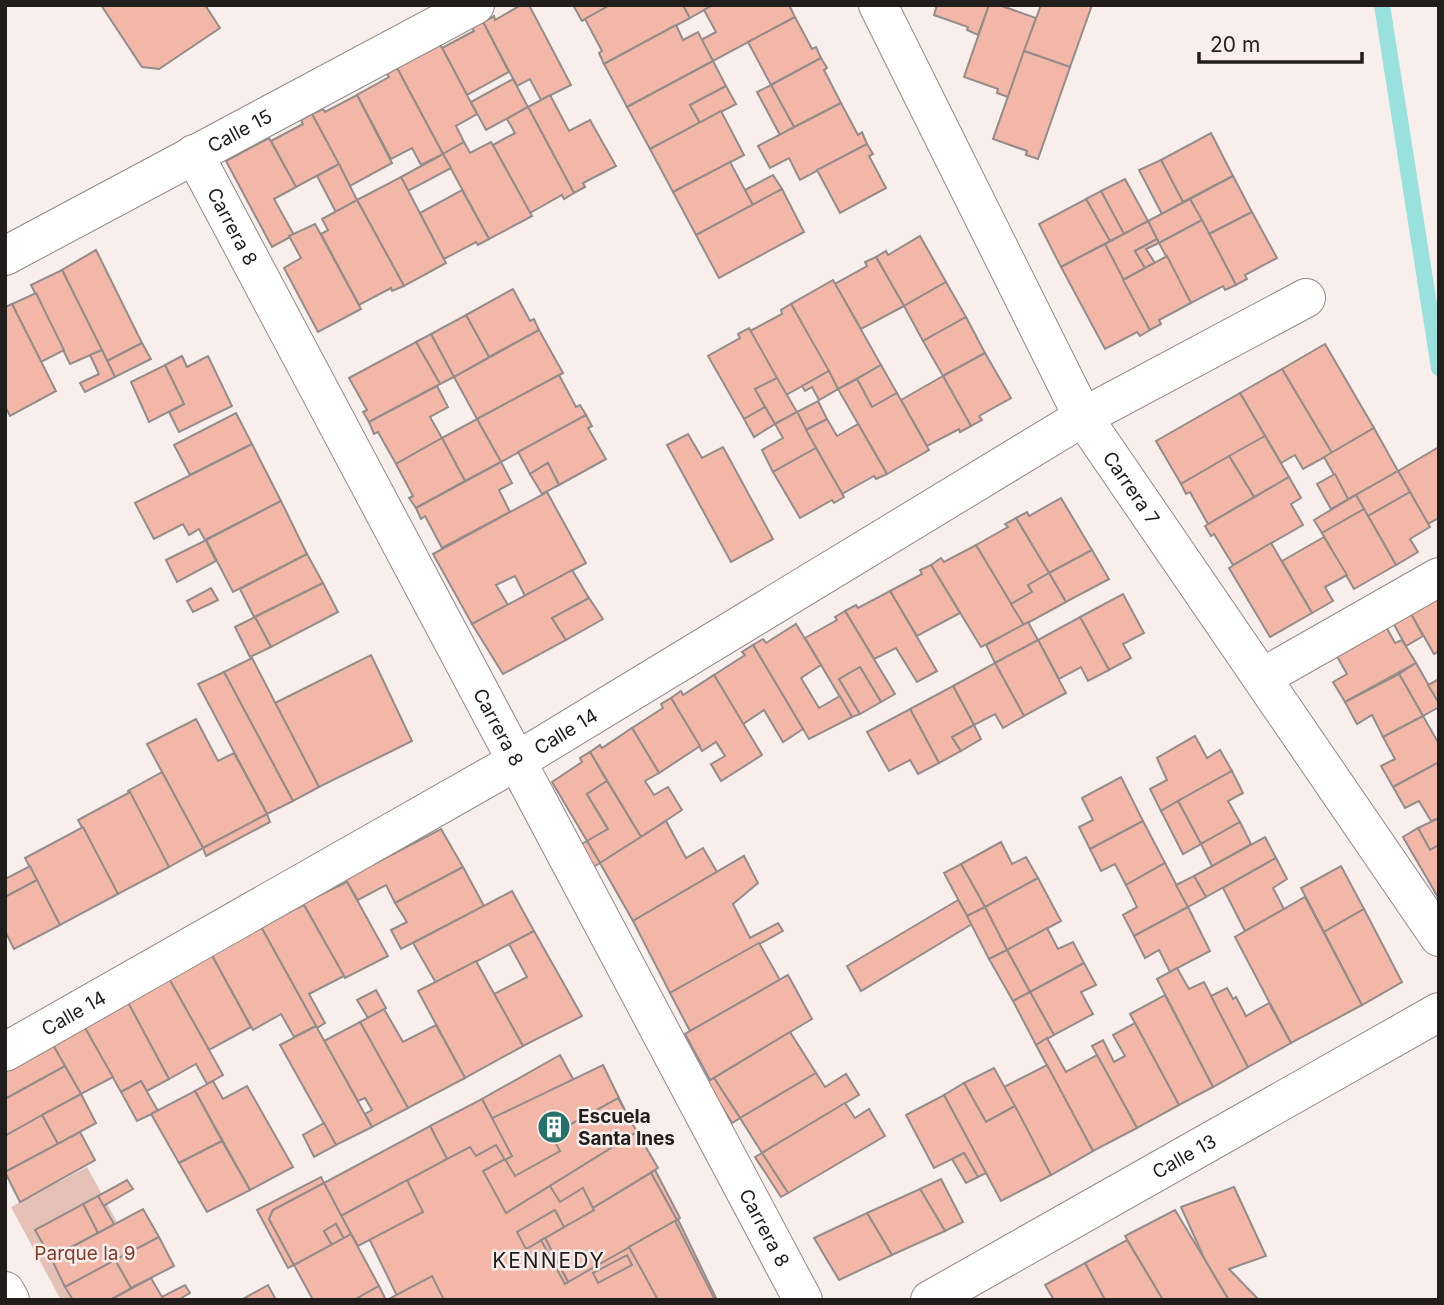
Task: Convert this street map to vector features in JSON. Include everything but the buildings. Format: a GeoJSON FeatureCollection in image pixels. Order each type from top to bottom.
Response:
{"type":"FeatureCollection","features":[{"type":"Feature","properties":{"kind":"street","name":"Calle 15"},"geometry":{"type":"LineString","coordinates":[[5,256],[475,5]]}},
{"type":"Feature","properties":{"kind":"street","name":"Carrera 7"},"geometry":{"type":"LineString","coordinates":[[878,5],[1083,417],[1439,937]]}},
{"type":"Feature","properties":{"kind":"street","name":"Carrera 8"},"geometry":{"type":"LineString","coordinates":[[194,155],[803,1300]]}},
{"type":"Feature","properties":{"kind":"street","name":"Calle 14"},"geometry":{"type":"LineString","coordinates":[[5,1052],[517,761],[1083,417],[1306,298]]}},
{"type":"Feature","properties":{"kind":"street"},"geometry":{"type":"LineString","coordinates":[[1263,677],[1439,577]]}},
{"type":"Feature","properties":{"kind":"street","name":"Calle 13"},"geometry":{"type":"LineString","coordinates":[[930,1300],[1439,1012]]}},
{"type":"Feature","properties":{"kind":"street"},"geometry":{"type":"LineString","coordinates":[[5,1291],[10,1300]]}},
{"type":"Feature","properties":{"kind":"green space","name":"Parque la 9"},"geometry":{"type":"Polygon","coordinates":[[[87,1167],[159,1300],[61,1300],[11,1207],[87,1167]]]}},
{"type":"Feature","properties":{"kind":"waterway"},"geometry":{"type":"LineString","coordinates":[[1382,5],[1439,368]]}},
{"type":"Feature","properties":{"kind":"place","name":"Escuela Santa Ines"},"geometry":{"type":"Point","coordinates":[554,1127]}},
{"type":"Feature","properties":{"kind":"district","name":"KENNEDY"},"geometry":{"type":"Point","coordinates":[549,1261]}}]}
